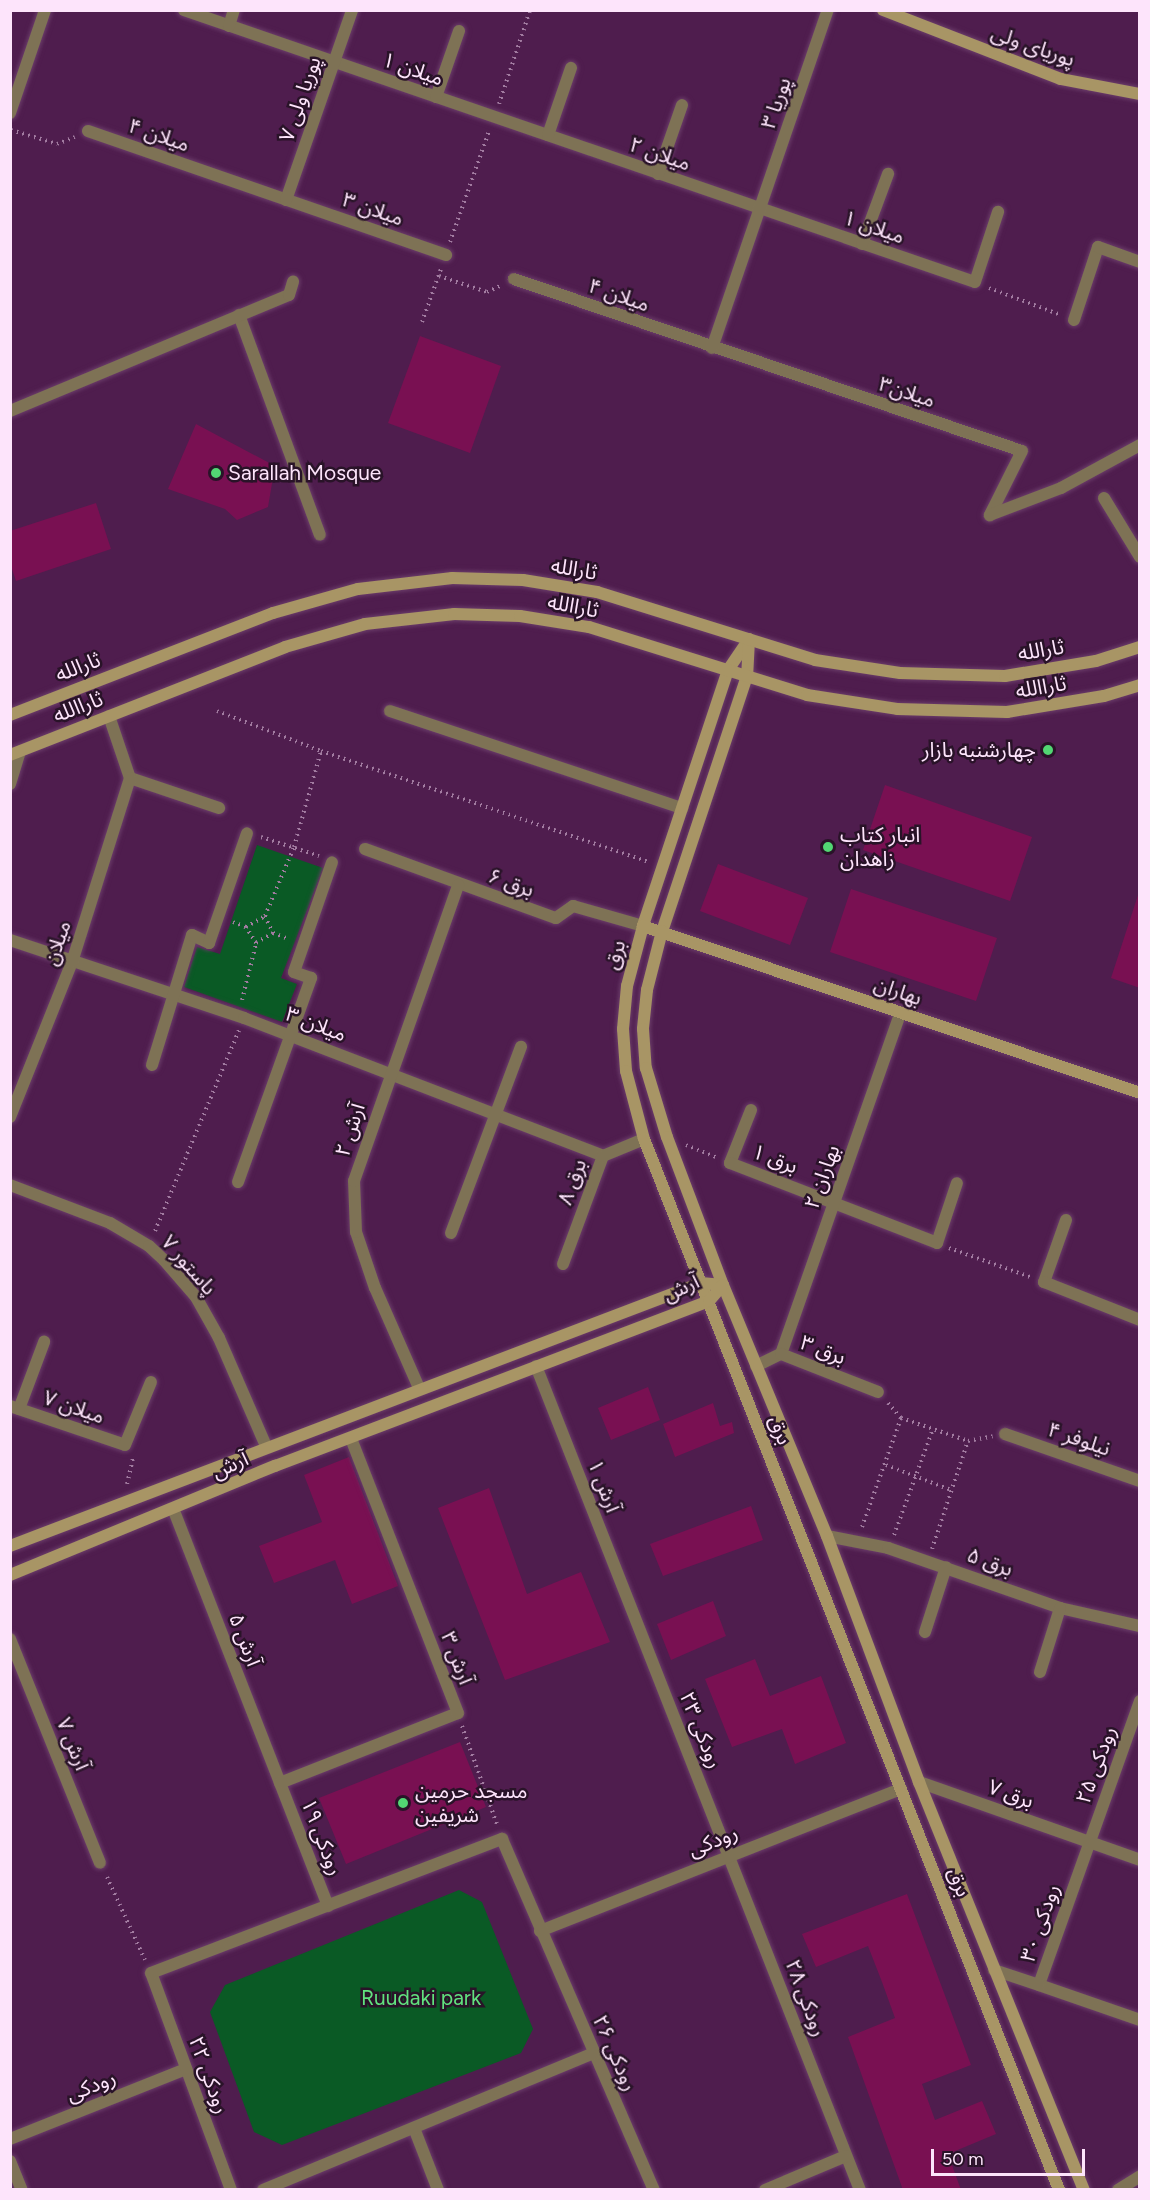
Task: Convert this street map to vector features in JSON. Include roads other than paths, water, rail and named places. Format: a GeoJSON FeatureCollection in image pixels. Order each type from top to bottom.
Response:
{"type":"FeatureCollection","features":[{"type":"Feature","properties":{"kind":"street"},"geometry":{"type":"LineString","coordinates":[[10,113],[45,10]]}},
{"type":"Feature","properties":{"kind":"street"},"geometry":{"type":"LineString","coordinates":[[184,10],[334,62]]}},
{"type":"Feature","properties":{"kind":"street"},"geometry":{"type":"LineString","coordinates":[[229,26],[234,10]]}},
{"type":"Feature","properties":{"kind":"street","name":"پوریا ولی ۷"},"geometry":{"type":"LineString","coordinates":[[286,200],[352,10]]}},
{"type":"Feature","properties":{"kind":"street","name":"پوریا ۳"},"geometry":{"type":"LineString","coordinates":[[712,348],[828,10]]}},
{"type":"Feature","properties":{"kind":"street","name":"پوریای ولی"},"geometry":{"type":"LineString","coordinates":[[883,10],[1061,79],[1140,93]]}},
{"type":"Feature","properties":{"kind":"street"},"geometry":{"type":"LineString","coordinates":[[436,97],[459,31]]}},
{"type":"Feature","properties":{"kind":"street","name":"میلان ۱"},"geometry":{"type":"LineString","coordinates":[[334,62],[548,135]]}},
{"type":"Feature","properties":{"kind":"street"},"geometry":{"type":"LineString","coordinates":[[548,135],[571,68]]}},
{"type":"Feature","properties":{"kind":"street"},"geometry":{"type":"LineString","coordinates":[[658,174],[682,105]]}},
{"type":"Feature","properties":{"kind":"street","name":"میلان ۴"},"geometry":{"type":"LineString","coordinates":[[88,131],[286,200]]}},
{"type":"Feature","properties":{"kind":"street","name":"میلان ۲"},"geometry":{"type":"LineString","coordinates":[[548,135],[760,208]]}},
{"type":"Feature","properties":{"kind":"street"},"geometry":{"type":"LineString","coordinates":[[862,243],[888,174]]}},
{"type":"Feature","properties":{"kind":"street","name":"میلان ۳"},"geometry":{"type":"LineString","coordinates":[[286,200],[446,255]]}},
{"type":"Feature","properties":{"kind":"street","name":"میلان ۱"},"geometry":{"type":"LineString","coordinates":[[760,208],[975,282],[998,212]]}},
{"type":"Feature","properties":{"kind":"street"},"geometry":{"type":"LineString","coordinates":[[1074,320],[1098,247],[1140,262]]}},
{"type":"Feature","properties":{"kind":"street","name":"میلان ۴"},"geometry":{"type":"LineString","coordinates":[[513,279],[712,348]]}},
{"type":"Feature","properties":{"kind":"street"},"geometry":{"type":"LineString","coordinates":[[10,411],[289,295],[294,282]]}},
{"type":"Feature","properties":{"kind":"street"},"geometry":{"type":"LineString","coordinates":[[239,315],[320,535]]}},
{"type":"Feature","properties":{"kind":"street","name":"میلان۳"},"geometry":{"type":"LineString","coordinates":[[712,348],[1022,451],[990,515],[1061,488],[1140,445]]}},
{"type":"Feature","properties":{"kind":"street"},"geometry":{"type":"LineString","coordinates":[[1104,498],[1140,557]]}},
{"type":"Feature","properties":{"kind":"street","name":"ثارالله"},"geometry":{"type":"LineString","coordinates":[[10,715],[273,613],[358,589],[452,578],[523,580],[597,592],[815,660],[900,673],[1005,676],[1096,661],[1140,647]]}},
{"type":"Feature","properties":{"kind":"street","name":"ثاراالله"},"geometry":{"type":"LineString","coordinates":[[15,753],[285,647],[365,624],[454,614],[520,616],[589,627],[807,695],[897,709],[1007,712],[1104,696],[1140,685]]}},
{"type":"Feature","properties":{"kind":"street","name":"برق"},"geometry":{"type":"LineString","coordinates":[[749,639],[728,670],[643,926],[627,986],[623,1029],[626,1071],[644,1139],[1059,2190]]}},
{"type":"Feature","properties":{"kind":"street","name":"برق"},"geometry":{"type":"LineString","coordinates":[[749,639],[747,676],[662,931],[647,990],[643,1029],[646,1068],[667,1137],[723,1285],[827,1536],[920,1782],[1084,2190]]}},
{"type":"Feature","properties":{"kind":"street"},"geometry":{"type":"LineString","coordinates":[[390,711],[682,808]]}},
{"type":"Feature","properties":{"kind":"street"},"geometry":{"type":"LineString","coordinates":[[109,716],[130,778],[219,808]]}},
{"type":"Feature","properties":{"kind":"street"},"geometry":{"type":"LineString","coordinates":[[10,784],[15,753]]}},
{"type":"Feature","properties":{"kind":"street","name":"میلان"},"geometry":{"type":"LineString","coordinates":[[10,1117],[72,962],[130,778]]}},
{"type":"Feature","properties":{"kind":"street"},"geometry":{"type":"LineString","coordinates":[[152,1065],[192,935],[209,943],[247,833]]}},
{"type":"Feature","properties":{"kind":"street","name":"برق ۶"},"geometry":{"type":"LineString","coordinates":[[366,849],[458,885],[556,918],[573,906],[643,926]]}},
{"type":"Feature","properties":{"kind":"street"},"geometry":{"type":"LineString","coordinates":[[238,1182],[311,978],[294,972],[332,862]]}},
{"type":"Feature","properties":{"kind":"street","name":"آرش ۲"},"geometry":{"type":"LineString","coordinates":[[419,1388],[375,1288],[356,1232],[354,1181],[389,1074],[458,885]]}},
{"type":"Feature","properties":{"kind":"street","name":"بهاران"},"geometry":{"type":"LineString","coordinates":[[643,926],[1140,1093]]}},
{"type":"Feature","properties":{"kind":"street","name":"میلان ۳"},"geometry":{"type":"LineString","coordinates":[[10,940],[292,1035],[494,1116],[603,1156]]}},
{"type":"Feature","properties":{"kind":"street","name":"بهاران ۲"},"geometry":{"type":"LineString","coordinates":[[781,1354],[901,1012]]}},
{"type":"Feature","properties":{"kind":"street"},"geometry":{"type":"LineString","coordinates":[[451,1233],[521,1047]]}},
{"type":"Feature","properties":{"kind":"street","name":"برق ۱"},"geometry":{"type":"LineString","coordinates":[[751,1110],[730,1163],[937,1244],[957,1184]]}},
{"type":"Feature","properties":{"kind":"street","name":"برق ۸"},"geometry":{"type":"LineString","coordinates":[[563,1263],[603,1156],[644,1139]]}},
{"type":"Feature","properties":{"kind":"street","name":"پاستور ۷"},"geometry":{"type":"LineString","coordinates":[[10,1185],[110,1223],[149,1246],[196,1297],[266,1446]]}},
{"type":"Feature","properties":{"kind":"street"},"geometry":{"type":"LineString","coordinates":[[1066,1220],[1044,1282],[1140,1320]]}},
{"type":"Feature","properties":{"kind":"street","name":"آرش"},"geometry":{"type":"LineString","coordinates":[[10,1546],[120,1505],[266,1446],[701,1283],[723,1285]]}},
{"type":"Feature","properties":{"kind":"street","name":"آرش"},"geometry":{"type":"LineString","coordinates":[[10,1575],[174,1511],[275,1467],[708,1301],[723,1285]]}},
{"type":"Feature","properties":{"kind":"street"},"geometry":{"type":"LineString","coordinates":[[15,1408],[44,1342]]}},
{"type":"Feature","properties":{"kind":"street","name":"برق ۳"},"geometry":{"type":"LineString","coordinates":[[756,1366],[781,1354],[878,1392]]}},
{"type":"Feature","properties":{"kind":"street","name":"آرش ۱"},"geometry":{"type":"LineString","coordinates":[[536,1366],[636,1620]]}},
{"type":"Feature","properties":{"kind":"street","name":"میلان ۷"},"geometry":{"type":"LineString","coordinates":[[15,1408],[125,1445],[151,1382]]}},
{"type":"Feature","properties":{"kind":"street"},"geometry":{"type":"LineString","coordinates":[[419,1388],[428,1408]]}},
{"type":"Feature","properties":{"kind":"street","name":"نیلوفر ۴"},"geometry":{"type":"LineString","coordinates":[[1005,1434],[1140,1481]]}},
{"type":"Feature","properties":{"kind":"street","name":"آرش ۳"},"geometry":{"type":"LineString","coordinates":[[280,1783],[458,1713],[351,1439]]}},
{"type":"Feature","properties":{"kind":"street"},"geometry":{"type":"LineString","coordinates":[[266,1446],[275,1467]]}},
{"type":"Feature","properties":{"kind":"street","name":"آرش ۵"},"geometry":{"type":"LineString","coordinates":[[174,1511],[280,1783]]}},
{"type":"Feature","properties":{"kind":"street","name":"برق ۵"},"geometry":{"type":"LineString","coordinates":[[827,1536],[888,1548],[1060,1608],[1140,1626]]}},
{"type":"Feature","properties":{"kind":"street"},"geometry":{"type":"LineString","coordinates":[[925,1632],[946,1567]]}},
{"type":"Feature","properties":{"kind":"street"},"geometry":{"type":"LineString","coordinates":[[1040,1672],[1060,1608]]}},
{"type":"Feature","properties":{"kind":"street","name":"رودکی ۲۳"},"geometry":{"type":"LineString","coordinates":[[636,1620],[731,1855]]}},
{"type":"Feature","properties":{"kind":"street","name":"آرش ۷"},"geometry":{"type":"LineString","coordinates":[[10,1639],[100,1863]]}},
{"type":"Feature","properties":{"kind":"street","name":"رودکی ۲۵"},"geometry":{"type":"LineString","coordinates":[[1089,1842],[1140,1701]]}},
{"type":"Feature","properties":{"kind":"street"},"geometry":{"type":"LineString","coordinates":[[901,1789],[920,1782]]}},
{"type":"Feature","properties":{"kind":"street","name":"برق ۷"},"geometry":{"type":"LineString","coordinates":[[920,1782],[1140,1860]]}},
{"type":"Feature","properties":{"kind":"street","name":"رودکی ۱۹"},"geometry":{"type":"LineString","coordinates":[[280,1783],[328,1905]]}},
{"type":"Feature","properties":{"kind":"street","name":"رودکی"},"geometry":{"type":"LineString","coordinates":[[540,1931],[901,1789]]}},
{"type":"Feature","properties":{"kind":"street","name":"رودکی ۲۶"},"geometry":{"type":"LineString","coordinates":[[328,1905],[502,1839],[654,2190]]}},
{"type":"Feature","properties":{"kind":"street","name":"رودکی ۳۰"},"geometry":{"type":"LineString","coordinates":[[1089,1842],[1039,1985],[1140,2020]]}},
{"type":"Feature","properties":{"kind":"street","name":"رودکی ۲۸"},"geometry":{"type":"LineString","coordinates":[[731,1855],[860,2190]]}},
{"type":"Feature","properties":{"kind":"street","name":"رودکی ۲۲"},"geometry":{"type":"LineString","coordinates":[[231,2190],[151,1973],[328,1905]]}},
{"type":"Feature","properties":{"kind":"street"},"geometry":{"type":"LineString","coordinates":[[994,1970],[1039,1985]]}},
{"type":"Feature","properties":{"kind":"street"},"geometry":{"type":"LineString","coordinates":[[263,2190],[594,2053]]}},
{"type":"Feature","properties":{"kind":"street","name":"رودکی"},"geometry":{"type":"LineString","coordinates":[[10,2139],[186,2068]]}},
{"type":"Feature","properties":{"kind":"street"},"geometry":{"type":"LineString","coordinates":[[414,2128],[438,2190]]}},
{"type":"Feature","properties":{"kind":"street"},"geometry":{"type":"LineString","coordinates":[[765,2190],[846,2156]]}},
{"type":"Feature","properties":{"kind":"street"},"geometry":{"type":"LineString","coordinates":[[10,2161],[22,2190]]}},
{"type":"Feature","properties":{"kind":"street"},"geometry":{"type":"LineString","coordinates":[[1118,2190],[1140,2176]]}},
{"type":"Feature","properties":{"kind":"place","name":"Sarallah Mosque"},"geometry":{"type":"Point","coordinates":[216,473]}},
{"type":"Feature","properties":{"kind":"place","name":"چهارشنبه بازار"},"geometry":{"type":"Point","coordinates":[1048,750]}},
{"type":"Feature","properties":{"kind":"place","name":"انبار کتاب زاهدان"},"geometry":{"type":"Point","coordinates":[828,847]}},
{"type":"Feature","properties":{"kind":"place","name":"مسجد حرمین شریفین"},"geometry":{"type":"Point","coordinates":[403,1803]}},
{"type":"Feature","properties":{"kind":"park label","name":"Ruudaki park"},"geometry":{"type":"Point","coordinates":[421,1998]}}]}
